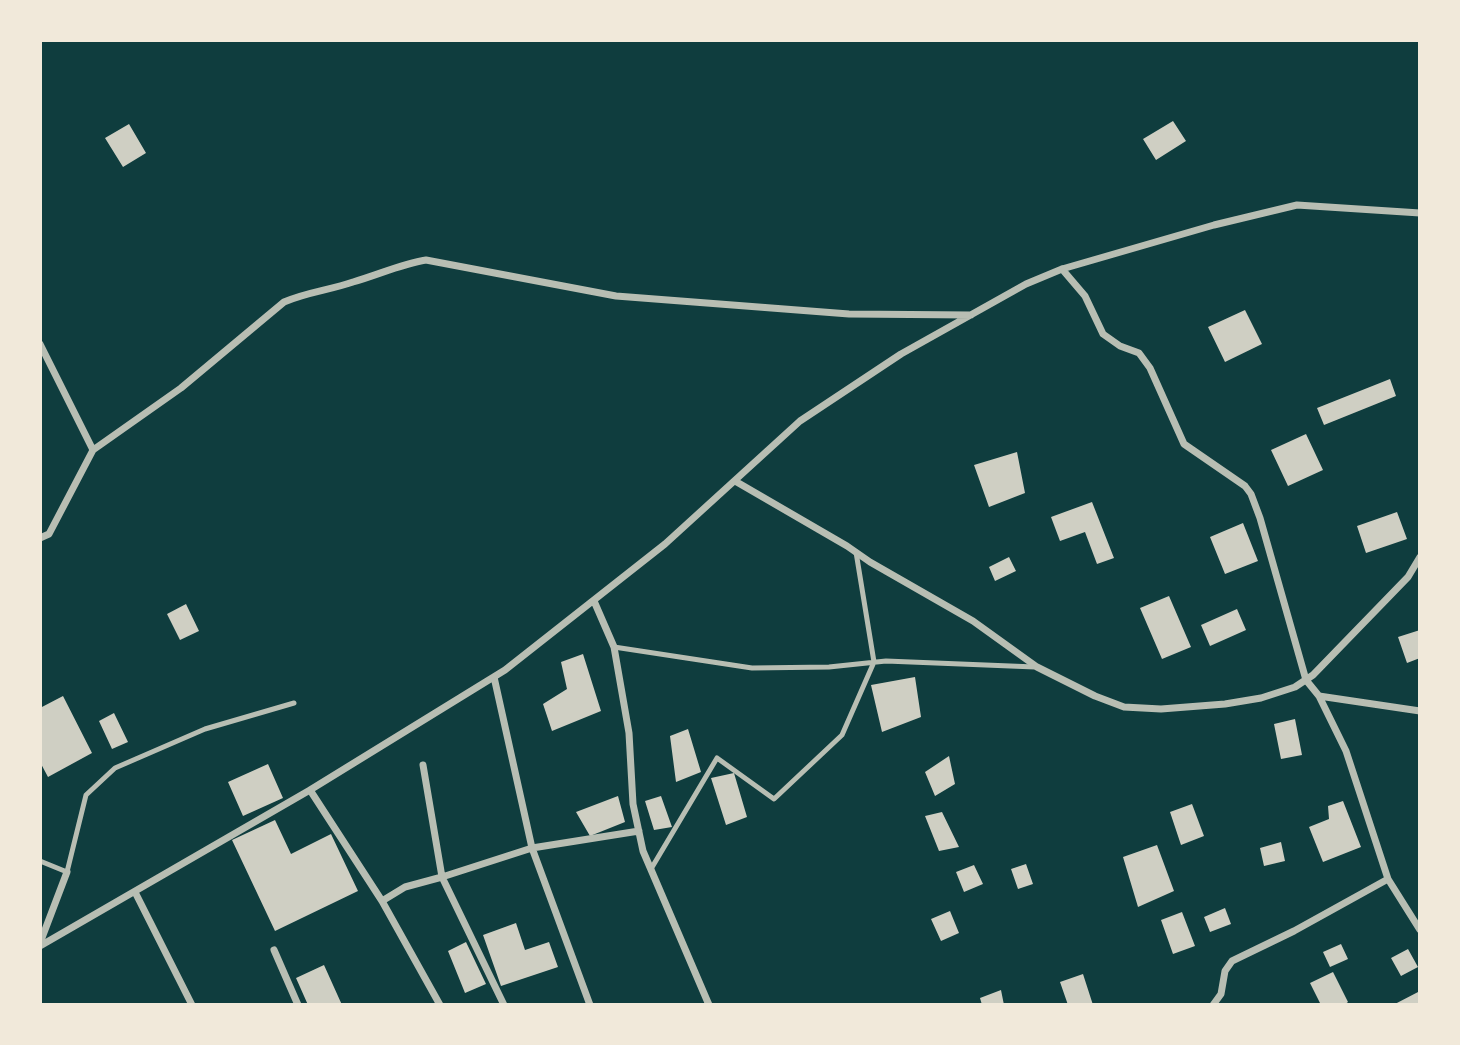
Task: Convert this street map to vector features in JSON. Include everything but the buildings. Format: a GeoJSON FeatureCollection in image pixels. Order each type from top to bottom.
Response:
{"type":"FeatureCollection","features":[{"type":"Feature","properties":{"kind":"street"},"geometry":{"type":"LineString","coordinates":[[40,945],[310,790],[494,677],[665,544],[800,421],[901,354],[1026,284],[1062,269],[1214,225],[1297,205],[1420,214]]}},
{"type":"Feature","properties":{"kind":"street"},"geometry":{"type":"LineString","coordinates":[[40,538],[48,534],[93,450],[181,388],[284,302],[409,263],[426,260],[616,296],[849,314],[971,315]]}},
{"type":"Feature","properties":{"kind":"street"},"geometry":{"type":"LineString","coordinates":[[1062,269],[1085,296],[1103,334],[1139,353],[1150,368],[1184,444],[1235,478],[1251,494],[1306,680],[1319,696],[1346,751],[1388,879],[1420,930]]}},
{"type":"Feature","properties":{"kind":"street"},"geometry":{"type":"LineString","coordinates":[[40,344],[93,450]]}},
{"type":"Feature","properties":{"kind":"street"},"geometry":{"type":"LineString","coordinates":[[735,481],[973,621],[1037,667],[1095,696],[1124,707],[1161,709],[1225,704],[1261,698],[1295,687],[1314,675],[1408,577],[1420,557]]}},
{"type":"Feature","properties":{"kind":"street"},"geometry":{"type":"LineString","coordinates":[[594,601],[614,647],[629,733],[633,804],[643,851],[709,1005]]}},
{"type":"Feature","properties":{"kind":"street"},"geometry":{"type":"LineString","coordinates":[[494,677],[532,848],[590,1005]]}},
{"type":"Feature","properties":{"kind":"street"},"geometry":{"type":"LineString","coordinates":[[1319,696],[1420,711]]}},
{"type":"Feature","properties":{"kind":"street"},"geometry":{"type":"LineString","coordinates":[[423,765],[442,877],[504,1005]]}},
{"type":"Feature","properties":{"kind":"street"},"geometry":{"type":"LineString","coordinates":[[310,790],[382,901],[440,1005]]}},
{"type":"Feature","properties":{"kind":"street"},"geometry":{"type":"LineString","coordinates":[[382,901],[405,887],[532,848],[639,831]]}},
{"type":"Feature","properties":{"kind":"street"},"geometry":{"type":"LineString","coordinates":[[40,945],[67,872]]}},
{"type":"Feature","properties":{"kind":"street"},"geometry":{"type":"LineString","coordinates":[[1213,1005],[1221,994],[1224,971],[1232,961],[1294,931],[1388,879]]}},
{"type":"Feature","properties":{"kind":"street"},"geometry":{"type":"LineString","coordinates":[[135,892],[191,1005]]}},
{"type":"Feature","properties":{"kind":"street"},"geometry":{"type":"LineString","coordinates":[[274,950],[298,1005]]}},
{"type":"Feature","properties":{"kind":"lane"},"geometry":{"type":"LineString","coordinates":[[651,869],[717,758],[774,799],[842,735],[874,662],[856,552]]}},
{"type":"Feature","properties":{"kind":"lane"},"geometry":{"type":"LineString","coordinates":[[614,647],[752,668],[829,667],[886,661],[1037,667]]}},
{"type":"Feature","properties":{"kind":"lane"},"geometry":{"type":"LineString","coordinates":[[40,860],[67,872],[86,795],[115,768],[205,729],[294,703]]}}]}
